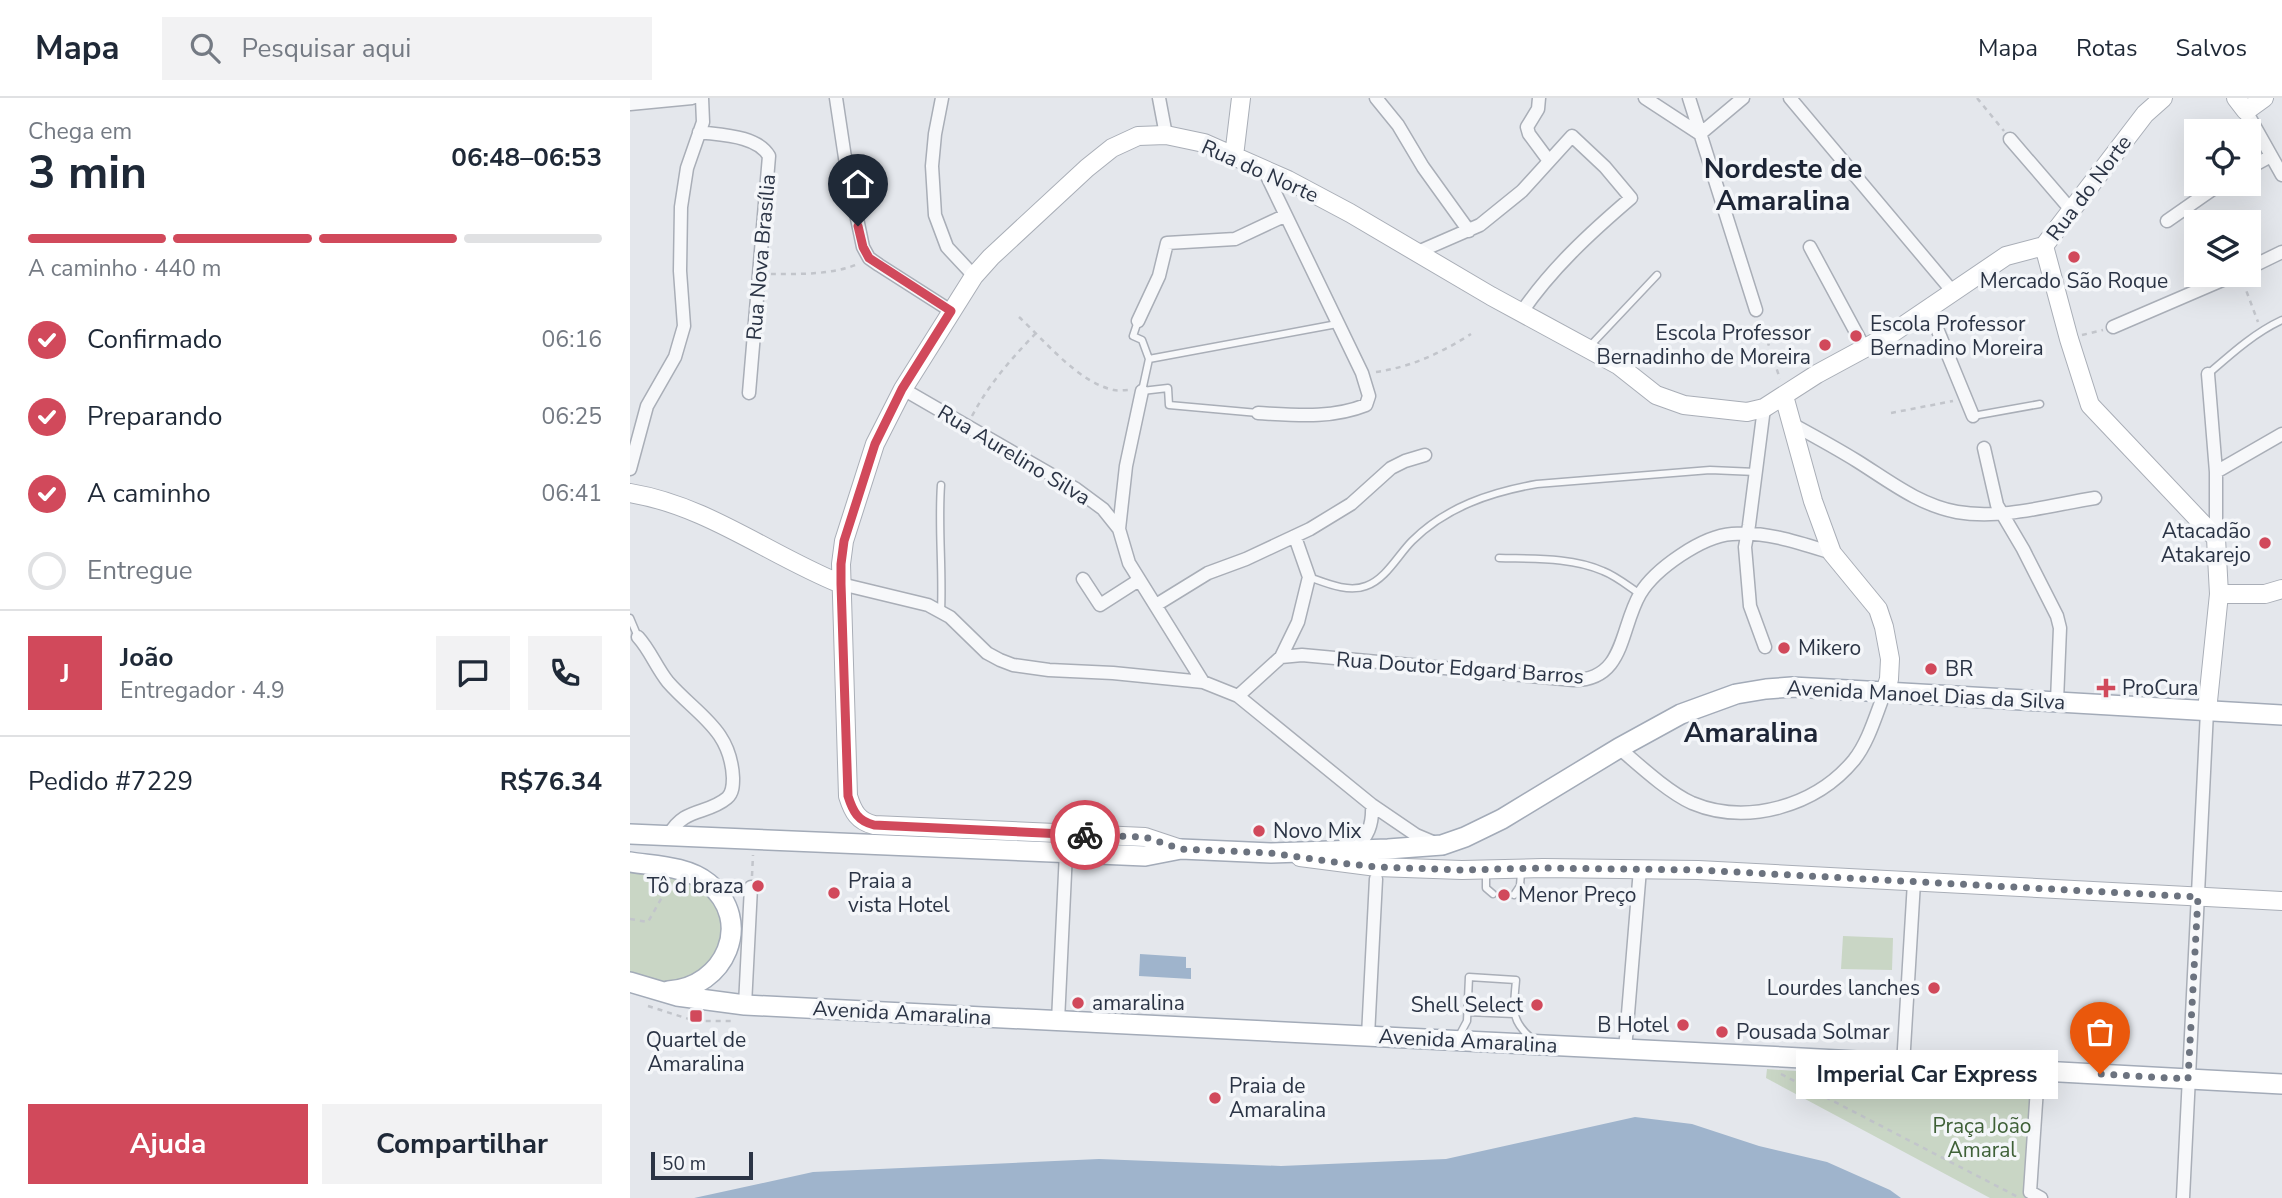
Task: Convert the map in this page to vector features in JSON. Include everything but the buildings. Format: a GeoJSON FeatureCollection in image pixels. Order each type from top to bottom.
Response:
{"type":"FeatureCollection","features":[{"type":"Feature","properties":{"kind":"main road","name":"Avenida Manoel Dias da Silva"},"geometry":{"type":"LineString","coordinates":[[630,834],[1145,856],[1181,849],[1271,853],[1442,845],[1465,838],[1503,819],[1619,748],[1681,714],[1736,694],[1766,689],[1792,687],[2282,715]]}},
{"type":"Feature","properties":{"kind":"main road"},"geometry":{"type":"LineString","coordinates":[[630,862],[698,876],[717,892],[729,914],[729,943],[721,964],[705,979],[685,988],[656,991]]}},
{"type":"Feature","properties":{"kind":"main road","name":"Avenida Amaralina"},"geometry":{"type":"LineString","coordinates":[[630,982],[700,1001],[745,1005],[2282,1084]]}},
{"type":"Feature","properties":{"kind":"street"},"geometry":{"type":"LineString","coordinates":[[630,104],[692,98]]}},
{"type":"Feature","properties":{"kind":"street"},"geometry":{"type":"LineString","coordinates":[[630,469],[636,418],[675,357],[684,326],[680,256],[681,207],[687,168],[704,113],[702,98]]}},
{"type":"Feature","properties":{"kind":"street"},"geometry":{"type":"LineString","coordinates":[[836,98],[853,205],[863,247],[869,258],[951,311]]}},
{"type":"Feature","properties":{"kind":"street"},"geometry":{"type":"LineString","coordinates":[[942,98],[932,166],[935,215],[947,247],[974,276]]}},
{"type":"Feature","properties":{"kind":"street"},"geometry":{"type":"LineString","coordinates":[[1159,98],[1166,135]]}},
{"type":"Feature","properties":{"kind":"street"},"geometry":{"type":"LineString","coordinates":[[1234,156],[1241,98]]}},
{"type":"Feature","properties":{"kind":"street"},"geometry":{"type":"LineString","coordinates":[[1376,98],[1398,125],[1423,167],[1469,231]]}},
{"type":"Feature","properties":{"kind":"street"},"geometry":{"type":"LineString","coordinates":[[1539,98],[1538,109],[1527,127],[1529,134],[1549,161]]}},
{"type":"Feature","properties":{"kind":"street"},"geometry":{"type":"LineString","coordinates":[[1645,98],[1700,134]]}},
{"type":"Feature","properties":{"kind":"street"},"geometry":{"type":"LineString","coordinates":[[1689,98],[1756,310]]}},
{"type":"Feature","properties":{"kind":"street"},"geometry":{"type":"LineString","coordinates":[[1700,134],[1743,98]]}},
{"type":"Feature","properties":{"kind":"street"},"geometry":{"type":"LineString","coordinates":[[1790,98],[1953,292]]}},
{"type":"Feature","properties":{"kind":"street"},"geometry":{"type":"LineString","coordinates":[[2264,98],[2241,104],[2282,174]]}},
{"type":"Feature","properties":{"kind":"street","name":"Rua do Norte"},"geometry":{"type":"LineString","coordinates":[[1181,849],[1145,837],[874,825],[856,816],[848,796],[841,564],[844,541],[875,444],[902,389],[974,276],[1087,168],[1112,149],[1138,136],[1166,135],[1204,144],[1264,170],[1350,213],[1521,313],[1618,365],[1656,395],[1670,401],[1747,412],[1764,408],[1817,374],[1865,349],[2006,256],[2044,246],[2145,114],[2160,99]]}},
{"type":"Feature","properties":{"kind":"street","name":"Rua Nova Brasília"},"geometry":{"type":"LineString","coordinates":[[698,132],[751,142],[765,149],[769,156],[749,393]]}},
{"type":"Feature","properties":{"kind":"street"},"geometry":{"type":"LineString","coordinates":[[1418,252],[1469,231],[1501,209],[1522,191],[1573,136],[1605,167],[1631,198],[1584,240],[1542,284],[1521,313]]}},
{"type":"Feature","properties":{"kind":"street"},"geometry":{"type":"LineString","coordinates":[[2010,139],[2072,211]]}},
{"type":"Feature","properties":{"kind":"street"},"geometry":{"type":"LineString","coordinates":[[2261,161],[2272,156]]}},
{"type":"Feature","properties":{"kind":"street"},"geometry":{"type":"LineString","coordinates":[[1258,413],[1306,415],[1348,412],[1366,405],[1369,401],[1362,373],[1264,170]]}},
{"type":"Feature","properties":{"kind":"street"},"geometry":{"type":"LineString","coordinates":[[2167,221],[2203,196]]}},
{"type":"Feature","properties":{"kind":"street"},"geometry":{"type":"LineString","coordinates":[[1138,321],[1158,276],[1167,243],[1235,239],[1284,216]]}},
{"type":"Feature","properties":{"kind":"street"},"geometry":{"type":"LineString","coordinates":[[2044,246],[2090,405],[2216,538]]}},
{"type":"Feature","properties":{"kind":"street"},"geometry":{"type":"LineString","coordinates":[[1810,247],[1865,349]]}},
{"type":"Feature","properties":{"kind":"street"},"geometry":{"type":"LineString","coordinates":[[2261,262],[2282,252]]}},
{"type":"Feature","properties":{"kind":"street"},"geometry":{"type":"LineString","coordinates":[[2113,327],[2206,287]]}},
{"type":"Feature","properties":{"kind":"street"},"geometry":{"type":"LineString","coordinates":[[1929,309],[1973,416]]}},
{"type":"Feature","properties":{"kind":"street"},"geometry":{"type":"LineString","coordinates":[[2183,1198],[2207,711],[2219,594],[2216,472],[2208,374]]}},
{"type":"Feature","properties":{"kind":"street","name":"Rua Aurelino Silva"},"geometry":{"type":"LineString","coordinates":[[902,389],[1084,494],[1103,509],[1119,529]]}},
{"type":"Feature","properties":{"kind":"street","name":"Rua Aurelino Silva"},"geometry":{"type":"LineString","coordinates":[[1142,391],[1126,466],[1119,529],[1126,555],[1139,580],[1203,682]]}},
{"type":"Feature","properties":{"kind":"street"},"geometry":{"type":"LineString","coordinates":[[1619,748],[1675,793],[1691,802],[1729,813],[1747,814],[1768,811],[1804,797],[1839,776],[1866,740],[1889,679],[1890,659],[1884,627],[1878,609],[1832,553],[1813,501],[1784,396]]}},
{"type":"Feature","properties":{"kind":"street"},"geometry":{"type":"LineString","coordinates":[[1764,408],[1745,547],[1750,606],[1765,646]]}},
{"type":"Feature","properties":{"kind":"street"},"geometry":{"type":"LineString","coordinates":[[1792,424],[1922,501],[1959,513],[2001,513],[2095,498]]}},
{"type":"Feature","properties":{"kind":"street"},"geometry":{"type":"LineString","coordinates":[[2216,472],[2282,434]]}},
{"type":"Feature","properties":{"kind":"street"},"geometry":{"type":"LineString","coordinates":[[1984,448],[1997,505],[2057,616],[2060,639],[2057,701]]}},
{"type":"Feature","properties":{"kind":"street"},"geometry":{"type":"LineString","coordinates":[[1156,605],[1208,573],[1295,537],[1351,504],[1391,468],[1425,455]]}},
{"type":"Feature","properties":{"kind":"street"},"geometry":{"type":"LineString","coordinates":[[630,493],[659,498],[694,510],[788,561],[841,584],[928,605],[950,617],[987,653],[1013,664],[1049,670],[1203,682],[1238,696],[1372,805],[1416,835],[1442,845]]}},
{"type":"Feature","properties":{"kind":"street","name":"Rua Doutor Edgard Barros"},"geometry":{"type":"LineString","coordinates":[[1281,657],[1302,655],[1585,680],[1594,678],[1609,668],[1640,594],[1654,577],[1694,547],[1722,535],[1747,534],[1779,538],[1832,553]]}},
{"type":"Feature","properties":{"kind":"street"},"geometry":{"type":"LineString","coordinates":[[1238,696],[1281,657],[1298,622],[1309,576],[1295,537]]}},
{"type":"Feature","properties":{"kind":"street"},"geometry":{"type":"LineString","coordinates":[[1083,579],[1100,605],[1139,580]]}},
{"type":"Feature","properties":{"kind":"street"},"geometry":{"type":"LineString","coordinates":[[2219,594],[2265,594],[2282,589]]}},
{"type":"Feature","properties":{"kind":"street"},"geometry":{"type":"LineString","coordinates":[[638,637],[647,646],[654,662],[669,682],[725,741],[732,771],[733,786],[726,798],[679,820],[668,835]]}},
{"type":"Feature","properties":{"kind":"street"},"geometry":{"type":"LineString","coordinates":[[1353,851],[1370,829],[1372,805]]}},
{"type":"Feature","properties":{"kind":"street"},"geometry":{"type":"LineString","coordinates":[[1058,1021],[1066,852]]}},
{"type":"Feature","properties":{"kind":"street"},"geometry":{"type":"LineString","coordinates":[[1271,853],[1377,867],[1486,870],[1640,869],[2282,901]]}},
{"type":"Feature","properties":{"kind":"street"},"geometry":{"type":"LineString","coordinates":[[1625,1050],[1640,869]]}},
{"type":"Feature","properties":{"kind":"street"},"geometry":{"type":"LineString","coordinates":[[1368,1036],[1376,879]]}},
{"type":"Feature","properties":{"kind":"street"},"geometry":{"type":"LineString","coordinates":[[1903,1065],[1914,882]]}},
{"type":"Feature","properties":{"kind":"street"},"geometry":{"type":"LineString","coordinates":[[745,1005],[751,887]]}},
{"type":"Feature","properties":{"kind":"street"},"geometry":{"type":"LineString","coordinates":[[2030,1196],[2037,1088],[2054,1072]]}},
{"type":"Feature","properties":{"kind":"lane"},"geometry":{"type":"LineString","coordinates":[[1588,348],[1657,275]]}},
{"type":"Feature","properties":{"kind":"lane"},"geometry":{"type":"LineString","coordinates":[[2208,374],[2233,352],[2282,320]]}},
{"type":"Feature","properties":{"kind":"lane"},"geometry":{"type":"LineString","coordinates":[[1138,321],[1133,336],[1142,340],[1149,359],[1142,391],[1168,388],[1170,405],[1258,413]]}},
{"type":"Feature","properties":{"kind":"lane"},"geometry":{"type":"LineString","coordinates":[[1149,359],[1337,324]]}},
{"type":"Feature","properties":{"kind":"lane"},"geometry":{"type":"LineString","coordinates":[[1973,416],[2040,404]]}},
{"type":"Feature","properties":{"kind":"lane"},"geometry":{"type":"LineString","coordinates":[[1309,576],[1343,587],[1366,587],[1436,520],[1486,496],[1511,488],[1710,470],[1756,472]]}},
{"type":"Feature","properties":{"kind":"lane"},"geometry":{"type":"LineString","coordinates":[[941,485],[941,611]]}},
{"type":"Feature","properties":{"kind":"lane"},"geometry":{"type":"LineString","coordinates":[[1499,558],[1592,567],[1640,594]]}},
{"type":"Feature","properties":{"kind":"lane"},"geometry":{"type":"LineString","coordinates":[[630,618],[638,637]]}},
{"type":"Feature","properties":{"kind":"lane"},"geometry":{"type":"LineString","coordinates":[[1514,895],[1520,887],[1522,869]]}},
{"type":"Feature","properties":{"kind":"lane"},"geometry":{"type":"LineString","coordinates":[[1486,870],[1486,888],[1493,894]]}},
{"type":"Feature","properties":{"kind":"lane"},"geometry":{"type":"LineString","coordinates":[[1457,1041],[1466,1021],[1469,978],[1516,980],[1514,1014],[1517,1023],[1540,1045]]}},
{"type":"Feature","properties":{"kind":"lane"},"geometry":{"type":"LineString","coordinates":[[1467,1012],[1514,1014]]}},
{"type":"Feature","properties":{"kind":"path"},"geometry":{"type":"LineString","coordinates":[[1977,98],[2010,139]]}},
{"type":"Feature","properties":{"kind":"path"},"geometry":{"type":"LineString","coordinates":[[758,274],[843,269],[869,258]]}},
{"type":"Feature","properties":{"kind":"path"},"geometry":{"type":"LineString","coordinates":[[2245,287],[2262,331]]}},
{"type":"Feature","properties":{"kind":"path"},"geometry":{"type":"LineString","coordinates":[[1756,310],[1779,372],[1784,396]]}},
{"type":"Feature","properties":{"kind":"path"},"geometry":{"type":"LineString","coordinates":[[1019,317],[1087,378],[1113,390],[1142,391]]}},
{"type":"Feature","properties":{"kind":"path"},"geometry":{"type":"LineString","coordinates":[[2069,339],[2113,327]]}},
{"type":"Feature","properties":{"kind":"path"},"geometry":{"type":"LineString","coordinates":[[967,425],[1002,368],[1036,333]]}},
{"type":"Feature","properties":{"kind":"path"},"geometry":{"type":"LineString","coordinates":[[1362,373],[1397,369],[1447,349],[1471,334]]}},
{"type":"Feature","properties":{"kind":"path"},"geometry":{"type":"LineString","coordinates":[[1891,413],[1966,398]]}},
{"type":"Feature","properties":{"kind":"path"},"geometry":{"type":"LineString","coordinates":[[751,887],[754,838]]}},
{"type":"Feature","properties":{"kind":"path"},"geometry":{"type":"LineString","coordinates":[[630,919],[648,922],[672,880]]}},
{"type":"Feature","properties":{"kind":"path"},"geometry":{"type":"LineString","coordinates":[[1775,1071],[2030,1196]]}},
{"type":"Feature","properties":{"kind":"green space"},"geometry":{"type":"Polygon","coordinates":[[[630,871],[684,879],[699,886],[710,897],[718,909],[722,936],[712,961],[701,971],[672,983],[651,980],[630,972],[630,871]]]}},
{"type":"Feature","properties":{"kind":"green space"},"geometry":{"type":"Polygon","coordinates":[[[1843,936],[1893,938],[1892,970],[1841,969],[1843,936]]]}},
{"type":"Feature","properties":{"kind":"green space","name":"Praça João Amaral"},"geometry":{"type":"Polygon","coordinates":[[[1767,1069],[1885,1077],[1966,1089],[2032,1088],[2026,1198],[1990,1198],[1766,1078],[1767,1069]]]}},
{"type":"Feature","properties":{"kind":"water"},"geometry":{"type":"Polygon","coordinates":[[[1140,954],[1186,957],[1186,968],[1191,968],[1191,979],[1139,976],[1140,954]]]}},
{"type":"Feature","properties":{"kind":"water"},"geometry":{"type":"Polygon","coordinates":[[[1635,1117],[1692,1124],[1759,1146],[1827,1162],[1890,1190],[1901,1198],[694,1198],[813,1172],[1099,1159],[1281,1166],[1446,1159],[1635,1117]]]}},
{"type":"Feature","properties":{"kind":"way so far"},"geometry":{"type":"LineString","coordinates":[[1085,835],[1145,837],[1181,849],[1271,853],[1377,867],[1462,870],[1698,870],[2198,897],[2188,1079],[2100,1074]]}},
{"type":"Feature","properties":{"kind":"place","name":"Mercado São Roque"},"geometry":{"type":"Point","coordinates":[2074,257]}},
{"type":"Feature","properties":{"kind":"place","name":"Escola Professor Bernadino Moreira"},"geometry":{"type":"Point","coordinates":[1856,336]}},
{"type":"Feature","properties":{"kind":"place","name":"Escola Professor Bernadinho de Moreira"},"geometry":{"type":"Point","coordinates":[1825,345]}},
{"type":"Feature","properties":{"kind":"place","name":"Atacadão Atakarejo"},"geometry":{"type":"Point","coordinates":[2265,543]}},
{"type":"Feature","properties":{"kind":"place","name":"Mikero"},"geometry":{"type":"Point","coordinates":[1784,648]}},
{"type":"Feature","properties":{"kind":"place","name":"BR"},"geometry":{"type":"Point","coordinates":[1931,669]}},
{"type":"Feature","properties":{"kind":"place","name":"ProCura"},"geometry":{"type":"Point","coordinates":[2106,688]}},
{"type":"Feature","properties":{"kind":"place","name":"Novo Mix"},"geometry":{"type":"Point","coordinates":[1259,831]}},
{"type":"Feature","properties":{"kind":"place","name":"Tô d braza"},"geometry":{"type":"Point","coordinates":[758,886]}},
{"type":"Feature","properties":{"kind":"place","name":"Praia a vista Hotel"},"geometry":{"type":"Point","coordinates":[834,893]}},
{"type":"Feature","properties":{"kind":"place","name":"Menor Preço"},"geometry":{"type":"Point","coordinates":[1504,895]}},
{"type":"Feature","properties":{"kind":"place","name":"Lourdes lanches"},"geometry":{"type":"Point","coordinates":[1934,988]}},
{"type":"Feature","properties":{"kind":"place","name":"amaralina"},"geometry":{"type":"Point","coordinates":[1078,1003]}},
{"type":"Feature","properties":{"kind":"place","name":"Shell Select"},"geometry":{"type":"Point","coordinates":[1537,1005]}},
{"type":"Feature","properties":{"kind":"place","name":"Quartel de Amaralina"},"geometry":{"type":"Point","coordinates":[696,1016]}},
{"type":"Feature","properties":{"kind":"place","name":"B Hotel"},"geometry":{"type":"Point","coordinates":[1683,1025]}},
{"type":"Feature","properties":{"kind":"place","name":"Pousada Solmar"},"geometry":{"type":"Point","coordinates":[1722,1032]}},
{"type":"Feature","properties":{"kind":"place","name":"Imperial Car Express"},"geometry":{"type":"Point","coordinates":[2100,1074]}},
{"type":"Feature","properties":{"kind":"place","name":"Praia de Amaralina"},"geometry":{"type":"Point","coordinates":[1215,1098]}},
{"type":"Feature","properties":{"kind":"district","name":"Nordeste de Amaralina"},"geometry":{"type":"Point","coordinates":[1783,184]}},
{"type":"Feature","properties":{"kind":"district","name":"Amaralina"},"geometry":{"type":"Point","coordinates":[1751,732]}},
{"type":"Feature","properties":{"kind":"route"},"geometry":{"type":"LineString","coordinates":[[858,226],[869,258],[951,311],[902,389],[875,444],[844,541],[841,584],[848,796],[851,807],[856,816],[874,825],[1085,835]]}}]}
